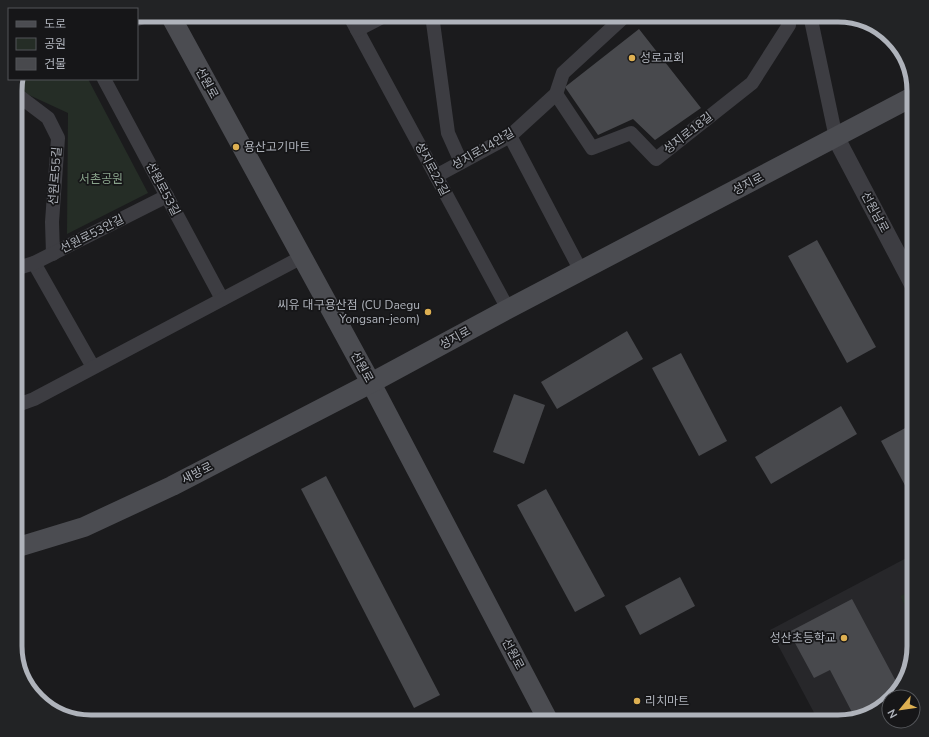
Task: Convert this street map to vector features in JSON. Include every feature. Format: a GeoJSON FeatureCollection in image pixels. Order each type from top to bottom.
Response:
{"type":"FeatureCollection","features":[{"type":"Feature","properties":{"kind":"main road","name":"선원로"},"geometry":{"type":"LineString","coordinates":[[174,22],[371,383],[545,715]]}},
{"type":"Feature","properties":{"kind":"main road","name":"성지로"},"geometry":{"type":"LineString","coordinates":[[371,383],[508,309],[907,100]]}},
{"type":"Feature","properties":{"kind":"main road","name":"새방로"},"geometry":{"type":"LineString","coordinates":[[22,546],[84,527],[172,486],[371,383]]}},
{"type":"Feature","properties":{"kind":"street","name":"성지로22길"},"geometry":{"type":"LineString","coordinates":[[353,22],[508,309]]}},
{"type":"Feature","properties":{"kind":"street"},"geometry":{"type":"LineString","coordinates":[[357,30],[372,22]]}},
{"type":"Feature","properties":{"kind":"street"},"geometry":{"type":"LineString","coordinates":[[433,22],[448,133],[461,162]]}},
{"type":"Feature","properties":{"kind":"street","name":"성지로14안길"},"geometry":{"type":"LineString","coordinates":[[436,176],[510,136],[556,94],[563,73],[618,22]]}},
{"type":"Feature","properties":{"kind":"street","name":"성지로18길"},"geometry":{"type":"LineString","coordinates":[[556,94],[592,148],[631,133],[656,159],[752,83],[789,25],[789,22]]}},
{"type":"Feature","properties":{"kind":"street"},"geometry":{"type":"LineString","coordinates":[[811,22],[836,138]]}},
{"type":"Feature","properties":{"kind":"street","name":"선원로53길"},"geometry":{"type":"LineString","coordinates":[[105,80],[222,299]]}},
{"type":"Feature","properties":{"kind":"street","name":"선원로55길"},"geometry":{"type":"LineString","coordinates":[[22,98],[48,118],[58,138],[52,222],[53,254]]}},
{"type":"Feature","properties":{"kind":"street"},"geometry":{"type":"LineString","coordinates":[[510,136],[581,271]]}},
{"type":"Feature","properties":{"kind":"street","name":"선원남로"},"geometry":{"type":"LineString","coordinates":[[836,138],[907,273]]}},
{"type":"Feature","properties":{"kind":"street","name":"선원로53안길"},"geometry":{"type":"LineString","coordinates":[[22,267],[53,254],[167,196]]}},
{"type":"Feature","properties":{"kind":"street"},"geometry":{"type":"LineString","coordinates":[[22,403],[34,399],[302,257]]}},
{"type":"Feature","properties":{"kind":"street"},"geometry":{"type":"LineString","coordinates":[[34,263],[93,367]]}},
{"type":"Feature","properties":{"kind":"shaded area","name":"성산초등학교"},"geometry":{"type":"Polygon","coordinates":[[[907,558],[907,646],[903,668],[898,680],[891,689],[881,689],[881,700],[868,708],[851,714],[815,715],[770,630],[907,558]]]}},
{"type":"Feature","properties":{"kind":"green space","name":"서촌공원"},"geometry":{"type":"Polygon","coordinates":[[[23,80],[89,80],[148,193],[67,234],[68,113],[22,92],[23,80]]]}},
{"type":"Feature","properties":{"kind":"green space"},"geometry":{"type":"Polygon","coordinates":[[[907,593],[907,609],[900,596],[907,593]]]}},
{"type":"Feature","properties":{"kind":"building","name":"성로교회"},"geometry":{"type":"Polygon","coordinates":[[[639,29],[701,108],[655,140],[633,119],[598,135],[565,87],[639,29]]]}},
{"type":"Feature","properties":{"kind":"building"},"geometry":{"type":"Polygon","coordinates":[[[817,240],[876,347],[847,363],[788,256],[817,240]]]}},
{"type":"Feature","properties":{"kind":"building"},"geometry":{"type":"Polygon","coordinates":[[[627,331],[643,359],[557,409],[541,382],[627,331]]]}},
{"type":"Feature","properties":{"kind":"building"},"geometry":{"type":"Polygon","coordinates":[[[681,353],[727,441],[699,456],[652,368],[681,353]]]}},
{"type":"Feature","properties":{"kind":"building"},"geometry":{"type":"Polygon","coordinates":[[[514,394],[545,405],[524,464],[493,452],[514,394]]]}},
{"type":"Feature","properties":{"kind":"building"},"geometry":{"type":"Polygon","coordinates":[[[841,406],[857,434],[771,484],[755,457],[841,406]]]}},
{"type":"Feature","properties":{"kind":"building"},"geometry":{"type":"Polygon","coordinates":[[[907,427],[907,489],[881,441],[907,427]]]}},
{"type":"Feature","properties":{"kind":"building"},"geometry":{"type":"Polygon","coordinates":[[[326,476],[440,695],[414,708],[301,489],[326,476]]]}},
{"type":"Feature","properties":{"kind":"building"},"geometry":{"type":"Polygon","coordinates":[[[546,489],[605,596],[575,612],[517,505],[546,489]]]}},
{"type":"Feature","properties":{"kind":"building"},"geometry":{"type":"Polygon","coordinates":[[[680,577],[695,606],[640,635],[625,606],[680,577]]]}},
{"type":"Feature","properties":{"kind":"building"},"geometry":{"type":"Polygon","coordinates":[[[852,599],[896,682],[891,689],[881,689],[880,701],[868,708],[853,713],[830,670],[814,678],[789,632],[852,599]]]}},
{"type":"Feature","properties":{"kind":"place","name":"성로교회"},"geometry":{"type":"Point","coordinates":[632,58]}},
{"type":"Feature","properties":{"kind":"place","name":"용산고기마트"},"geometry":{"type":"Point","coordinates":[236,147]}},
{"type":"Feature","properties":{"kind":"place","name":"씨유 대구용산점 (CU Daegu Yongsan-jeom)"},"geometry":{"type":"Point","coordinates":[428,312]}},
{"type":"Feature","properties":{"kind":"place","name":"성산초등학교"},"geometry":{"type":"Point","coordinates":[844,638]}},
{"type":"Feature","properties":{"kind":"place","name":"리치마트"},"geometry":{"type":"Point","coordinates":[637,701]}}]}
